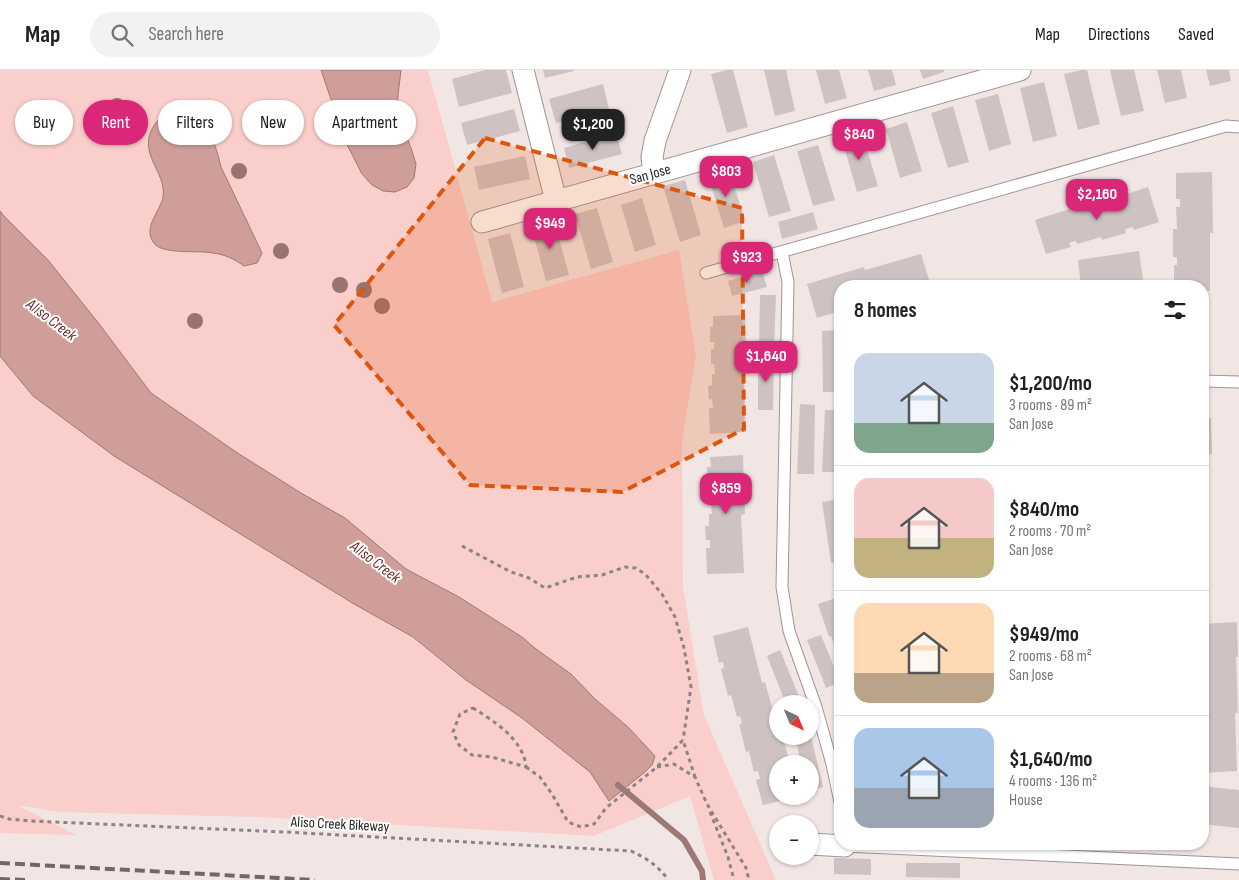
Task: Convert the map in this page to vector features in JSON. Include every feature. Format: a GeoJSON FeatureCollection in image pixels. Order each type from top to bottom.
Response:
{"type":"FeatureCollection","features":[{"type":"Feature","properties":{"kind":"street"},"geometry":{"type":"LineString","coordinates":[[523,70],[556,201]]}},
{"type":"Feature","properties":{"kind":"street"},"geometry":{"type":"LineString","coordinates":[[654,173],[652,157],[655,142],[680,70]]}},
{"type":"Feature","properties":{"kind":"street","name":"San Jose"},"geometry":{"type":"LineString","coordinates":[[482,222],[1020,70]]}},
{"type":"Feature","properties":{"kind":"street"},"geometry":{"type":"LineString","coordinates":[[819,844],[834,845]]}},
{"type":"Feature","properties":{"kind":"lane"},"geometry":{"type":"LineString","coordinates":[[706,273],[1226,126],[1239,127]]}},
{"type":"Feature","properties":{"kind":"lane"},"geometry":{"type":"LineString","coordinates":[[782,252],[788,282],[782,587],[789,631],[816,706],[834,774]]}},
{"type":"Feature","properties":{"kind":"lane"},"geometry":{"type":"LineString","coordinates":[[1209,381],[1239,382]]}},
{"type":"Feature","properties":{"kind":"lane"},"geometry":{"type":"LineString","coordinates":[[1029,850],[1239,864]]}},
{"type":"Feature","properties":{"kind":"path"},"geometry":{"type":"LineString","coordinates":[[462,546],[511,572],[529,578],[545,588],[577,577],[602,574],[625,567],[636,568],[646,575],[662,594],[675,617],[684,648],[691,687],[684,740],[695,777],[728,857],[734,880]]}},
{"type":"Feature","properties":{"kind":"path"},"geometry":{"type":"LineString","coordinates":[[526,767],[525,758],[517,743],[494,721],[473,708],[460,714],[453,732],[459,745],[472,755],[492,757],[526,767],[540,777],[568,822],[581,827],[594,824],[606,808],[656,767],[684,740]]}},
{"type":"Feature","properties":{"kind":"path"},"geometry":{"type":"LineString","coordinates":[[656,767],[674,764],[695,777]]}},
{"type":"Feature","properties":{"kind":"path"},"geometry":{"type":"LineString","coordinates":[[703,793],[707,804],[746,868],[749,880]]}},
{"type":"Feature","properties":{"kind":"path","name":"Aliso Creek Bikeway"},"geometry":{"type":"LineString","coordinates":[[0,816],[10,819],[631,851],[649,859],[668,880]]}},
{"type":"Feature","properties":{"kind":"highlighted area"},"geometry":{"type":"Polygon","coordinates":[[[485,138],[742,208],[744,429],[622,492],[470,485],[334,325],[485,138]]]}},
{"type":"Feature","properties":{"kind":"shaded area"},"geometry":{"type":"Polygon","coordinates":[[[0,70],[428,70],[492,302],[679,250],[696,356],[682,441],[683,587],[704,715],[776,880],[714,880],[690,796],[594,836],[260,817],[59,812],[17,805],[76,835],[0,833],[0,70]]]}},
{"type":"Feature","properties":{"kind":"water"},"geometry":{"type":"Polygon","coordinates":[[[321,70],[401,70],[398,100],[331,100],[321,70]]]}},
{"type":"Feature","properties":{"kind":"water"},"geometry":{"type":"Polygon","coordinates":[[[158,120],[158,145],[214,145],[221,167],[262,253],[257,263],[244,266],[230,258],[217,254],[172,251],[158,247],[154,243],[150,232],[151,226],[163,197],[161,179],[153,162],[148,144],[158,120]]]}},
{"type":"Feature","properties":{"kind":"water"},"geometry":{"type":"Polygon","coordinates":[[[347,145],[410,145],[416,164],[414,178],[407,187],[395,192],[383,191],[372,185],[362,174],[347,145]]]}},
{"type":"Feature","properties":{"kind":"water"},"geometry":{"type":"Polygon","coordinates":[[[0,211],[48,260],[151,393],[236,452],[345,518],[406,569],[459,597],[522,637],[571,674],[595,699],[628,727],[655,756],[652,765],[609,801],[590,772],[522,718],[466,680],[413,637],[354,604],[114,456],[33,396],[0,356],[0,211]]]}},
{"type":"Feature","properties":{"kind":"building"},"geometry":{"type":"Polygon","coordinates":[[[485,70],[506,70],[512,93],[459,107],[452,79],[485,70]]]}},
{"type":"Feature","properties":{"kind":"building"},"geometry":{"type":"Polygon","coordinates":[[[543,70],[574,70],[574,71],[545,78],[543,70]]]}},
{"type":"Feature","properties":{"kind":"building"},"geometry":{"type":"Polygon","coordinates":[[[733,70],[748,127],[727,133],[711,74],[733,70]]]}},
{"type":"Feature","properties":{"kind":"building"},"geometry":{"type":"Polygon","coordinates":[[[764,70],[786,70],[795,111],[775,116],[764,70]]]}},
{"type":"Feature","properties":{"kind":"building"},"geometry":{"type":"Polygon","coordinates":[[[816,70],[839,70],[847,98],[825,104],[816,70]]]}},
{"type":"Feature","properties":{"kind":"building"},"geometry":{"type":"Polygon","coordinates":[[[868,70],[892,70],[896,85],[874,91],[868,70]]]}},
{"type":"Feature","properties":{"kind":"building"},"geometry":{"type":"Polygon","coordinates":[[[920,70],[944,70],[944,72],[923,79],[920,70]]]}},
{"type":"Feature","properties":{"kind":"building"},"geometry":{"type":"Polygon","coordinates":[[[1087,70],[1100,124],[1078,130],[1064,74],[1087,70]]]}},
{"type":"Feature","properties":{"kind":"building"},"geometry":{"type":"Polygon","coordinates":[[[1110,70],[1134,70],[1144,111],[1121,116],[1110,70]]]}},
{"type":"Feature","properties":{"kind":"building"},"geometry":{"type":"Polygon","coordinates":[[[1157,70],[1181,70],[1187,98],[1165,103],[1157,70]]]}},
{"type":"Feature","properties":{"kind":"building"},"geometry":{"type":"Polygon","coordinates":[[[1206,70],[1229,70],[1231,81],[1210,86],[1206,70]]]}},
{"type":"Feature","properties":{"kind":"building"},"geometry":{"type":"Polygon","coordinates":[[[1044,82],[1057,136],[1033,142],[1020,88],[1044,82]]]}},
{"type":"Feature","properties":{"kind":"building"},"geometry":{"type":"Polygon","coordinates":[[[603,84],[609,109],[556,123],[549,99],[603,84]]]}},
{"type":"Feature","properties":{"kind":"building"},"geometry":{"type":"Polygon","coordinates":[[[998,94],[1011,144],[989,151],[975,100],[998,94]]]}},
{"type":"Feature","properties":{"kind":"building"},"geometry":{"type":"Polygon","coordinates":[[[953,106],[969,162],[948,168],[931,113],[953,106]]]}},
{"type":"Feature","properties":{"kind":"building"},"geometry":{"type":"Polygon","coordinates":[[[514,109],[520,131],[467,145],[461,123],[514,109]]]}},
{"type":"Feature","properties":{"kind":"building"},"geometry":{"type":"Polygon","coordinates":[[[907,122],[922,171],[900,178],[886,129],[907,122]]]}},
{"type":"Feature","properties":{"kind":"building"},"geometry":{"type":"Polygon","coordinates":[[[861,130],[878,186],[857,192],[841,136],[861,130]]]}},
{"type":"Feature","properties":{"kind":"building"},"geometry":{"type":"Polygon","coordinates":[[[616,133],[622,154],[569,168],[564,148],[616,133]]]}},
{"type":"Feature","properties":{"kind":"building"},"geometry":{"type":"Polygon","coordinates":[[[818,145],[835,200],[813,206],[797,151],[818,145]]]}},
{"type":"Feature","properties":{"kind":"building"},"geometry":{"type":"Polygon","coordinates":[[[774,155],[791,211],[769,217],[753,162],[774,155]]]}},
{"type":"Feature","properties":{"kind":"building"},"geometry":{"type":"Polygon","coordinates":[[[525,156],[530,179],[479,190],[474,167],[525,156]]]}},
{"type":"Feature","properties":{"kind":"building"},"geometry":{"type":"Polygon","coordinates":[[[729,169],[745,221],[724,228],[708,175],[729,169]]]}},
{"type":"Feature","properties":{"kind":"building"},"geometry":{"type":"Polygon","coordinates":[[[1212,172],[1213,233],[1210,233],[1210,291],[1209,280],[1174,280],[1174,265],[1177,265],[1177,257],[1173,257],[1173,229],[1177,229],[1176,207],[1180,207],[1180,199],[1176,199],[1176,173],[1212,172]]]}},
{"type":"Feature","properties":{"kind":"building"},"geometry":{"type":"Polygon","coordinates":[[[685,180],[701,235],[680,242],[663,186],[685,180]]]}},
{"type":"Feature","properties":{"kind":"building"},"geometry":{"type":"Polygon","coordinates":[[[1148,187],[1159,222],[1134,230],[1133,227],[1125,229],[1126,233],[1102,240],[1101,237],[1077,244],[1076,241],[1069,243],[1071,247],[1046,254],[1035,220],[1092,202],[1093,205],[1148,187]]]}},
{"type":"Feature","properties":{"kind":"building"},"geometry":{"type":"Polygon","coordinates":[[[642,198],[656,245],[635,252],[621,205],[642,198]]]}},
{"type":"Feature","properties":{"kind":"building"},"geometry":{"type":"Polygon","coordinates":[[[597,208],[613,262],[591,269],[575,214],[597,208]]]}},
{"type":"Feature","properties":{"kind":"building"},"geometry":{"type":"Polygon","coordinates":[[[813,212],[818,229],[782,239],[778,222],[813,212]]]}},
{"type":"Feature","properties":{"kind":"building"},"geometry":{"type":"Polygon","coordinates":[[[554,220],[569,275],[546,281],[531,226],[554,220]]]}},
{"type":"Feature","properties":{"kind":"building"},"geometry":{"type":"Polygon","coordinates":[[[510,233],[524,287],[502,293],[488,239],[510,233]]]}},
{"type":"Feature","properties":{"kind":"building"},"geometry":{"type":"Polygon","coordinates":[[[1139,251],[1143,280],[1080,280],[1078,260],[1139,251]]]}},
{"type":"Feature","properties":{"kind":"building"},"geometry":{"type":"Polygon","coordinates":[[[921,254],[929,280],[834,280],[834,313],[817,318],[807,284],[864,267],[865,270],[921,254]]]}},
{"type":"Feature","properties":{"kind":"building"},"geometry":{"type":"Polygon","coordinates":[[[762,271],[767,287],[732,296],[728,281],[762,271]]]}},
{"type":"Feature","properties":{"kind":"building"},"geometry":{"type":"Polygon","coordinates":[[[760,295],[776,295],[774,348],[759,347],[760,295]]]}},
{"type":"Feature","properties":{"kind":"building"},"geometry":{"type":"Polygon","coordinates":[[[745,315],[748,374],[744,374],[746,432],[710,434],[709,408],[713,408],[712,399],[709,400],[708,386],[712,385],[712,374],[715,374],[714,364],[711,364],[711,349],[714,349],[714,342],[710,342],[710,327],[713,327],[713,316],[745,315]]]}},
{"type":"Feature","properties":{"kind":"building"},"geometry":{"type":"Polygon","coordinates":[[[834,330],[834,392],[823,392],[822,331],[834,330]]]}},
{"type":"Feature","properties":{"kind":"building"},"geometry":{"type":"Polygon","coordinates":[[[758,356],[774,357],[773,410],[758,410],[758,356]]]}},
{"type":"Feature","properties":{"kind":"building"},"geometry":{"type":"Polygon","coordinates":[[[800,404],[815,405],[814,474],[797,474],[800,404]]]}},
{"type":"Feature","properties":{"kind":"building"},"geometry":{"type":"Polygon","coordinates":[[[825,410],[834,410],[834,472],[822,472],[825,410]]]}},
{"type":"Feature","properties":{"kind":"building"},"geometry":{"type":"Polygon","coordinates":[[[1209,418],[1211,418],[1212,454],[1209,454],[1209,418]]]}},
{"type":"Feature","properties":{"kind":"building"},"geometry":{"type":"Polygon","coordinates":[[[743,455],[745,514],[741,515],[744,573],[707,574],[706,548],[710,548],[710,540],[706,540],[705,526],[709,526],[709,514],[712,514],[711,504],[708,505],[708,489],[712,489],[711,482],[708,482],[707,467],[711,467],[710,457],[743,455]]]}},
{"type":"Feature","properties":{"kind":"building"},"geometry":{"type":"Polygon","coordinates":[[[834,500],[834,563],[831,563],[822,502],[834,500]]]}},
{"type":"Feature","properties":{"kind":"building"},"geometry":{"type":"Polygon","coordinates":[[[834,599],[834,644],[831,636],[829,637],[818,604],[834,599]]]}},
{"type":"Feature","properties":{"kind":"building"},"geometry":{"type":"Polygon","coordinates":[[[1237,622],[1238,713],[1235,713],[1237,771],[1209,773],[1209,624],[1237,622]]]}},
{"type":"Feature","properties":{"kind":"building"},"geometry":{"type":"Polygon","coordinates":[[[748,627],[762,683],[765,682],[769,696],[769,745],[785,745],[788,755],[769,755],[769,804],[763,805],[756,780],[760,779],[758,771],[754,772],[749,751],[746,752],[739,724],[742,724],[740,716],[737,717],[731,695],[728,696],[721,669],[724,668],[723,662],[719,663],[713,636],[748,627]]]}},
{"type":"Feature","properties":{"kind":"building"},"geometry":{"type":"Polygon","coordinates":[[[821,635],[834,667],[834,685],[826,688],[807,640],[821,635]]]}},
{"type":"Feature","properties":{"kind":"building"},"geometry":{"type":"Polygon","coordinates":[[[780,650],[798,695],[782,695],[767,656],[780,650]]]}},
{"type":"Feature","properties":{"kind":"building"},"geometry":{"type":"Polygon","coordinates":[[[797,745],[813,745],[815,755],[799,755],[797,745]]]}},
{"type":"Feature","properties":{"kind":"building"},"geometry":{"type":"Polygon","coordinates":[[[819,770],[823,787],[819,788],[819,770]]]}},
{"type":"Feature","properties":{"kind":"building"},"geometry":{"type":"Polygon","coordinates":[[[1209,787],[1239,790],[1239,828],[1209,825],[1209,787]]]}},
{"type":"Feature","properties":{"kind":"building"},"geometry":{"type":"Polygon","coordinates":[[[834,858],[871,859],[871,875],[834,874],[834,858]]]}},
{"type":"Feature","properties":{"kind":"building"},"geometry":{"type":"Polygon","coordinates":[[[906,863],[960,863],[960,878],[906,877],[906,863]]]}},
{"type":"Feature","properties":{"kind":"waterway","name":"Aliso Creek"},"geometry":{"type":"LineString","coordinates":[[618,785],[684,840],[702,871],[703,880]]}},
{"type":"Feature","properties":{"kind":"railway"},"geometry":{"type":"LineString","coordinates":[[0,863],[315,880]]}},
{"type":"Feature","properties":{"kind":"railway"},"geometry":{"type":"LineString","coordinates":[[0,879],[26,880]]}}]}
